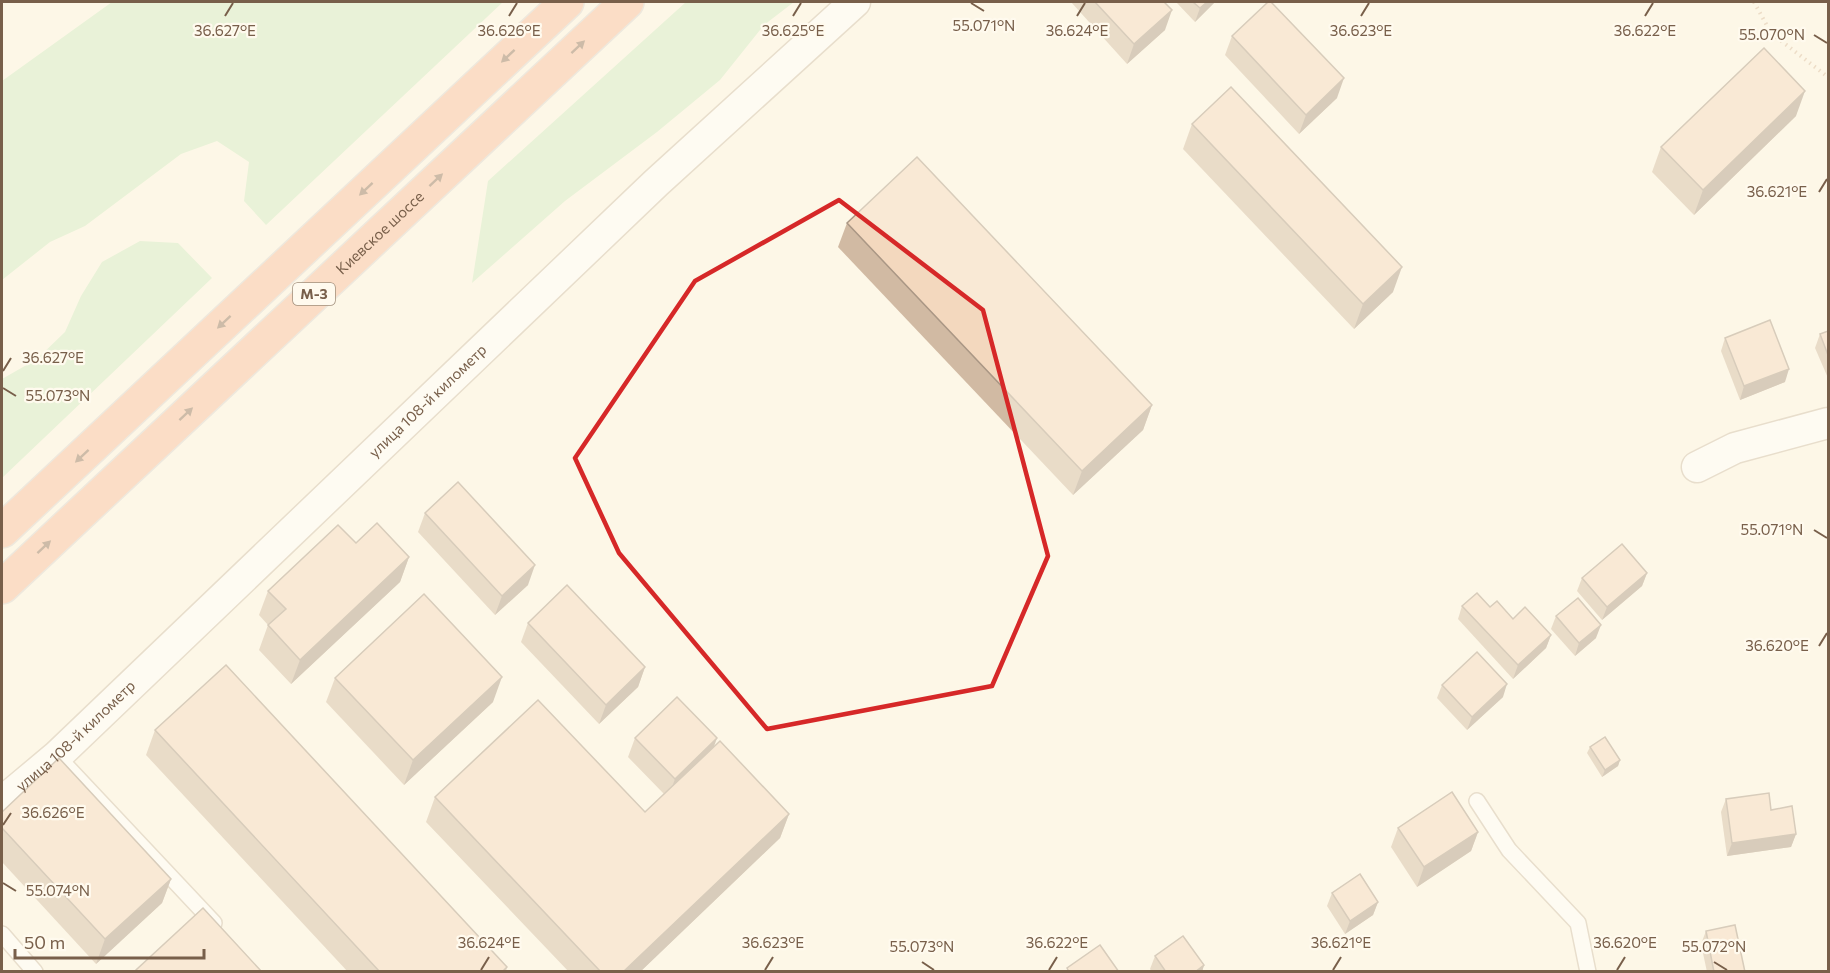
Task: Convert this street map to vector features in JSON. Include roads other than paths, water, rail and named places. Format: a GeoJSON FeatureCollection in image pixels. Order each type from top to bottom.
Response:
{"type":"FeatureCollection","features":[{"type":"Feature","properties":{"kind":"highway","name":"М-3"},"geometry":{"type":"LineString","coordinates":[[2,531],[567,2]]}},
{"type":"Feature","properties":{"kind":"highway","name":"Киевское шоссе"},"geometry":{"type":"LineString","coordinates":[[2,587],[627,2]]}},
{"type":"Feature","properties":{"kind":"street","name":"улица 108-й километр"},"geometry":{"type":"LineString","coordinates":[[2,802],[57,756],[656,183],[855,2]]}},
{"type":"Feature","properties":{"kind":"street"},"geometry":{"type":"LineString","coordinates":[[1697,466],[1735,448],[1828,423]]}},
{"type":"Feature","properties":{"kind":"lane"},"geometry":{"type":"LineString","coordinates":[[57,756],[227,937]]}},
{"type":"Feature","properties":{"kind":"lane"},"geometry":{"type":"LineString","coordinates":[[1477,801],[1509,850],[1578,923],[1588,972]]}},
{"type":"Feature","properties":{"kind":"lane"},"geometry":{"type":"LineString","coordinates":[[2,934],[35,972]]}}]}
